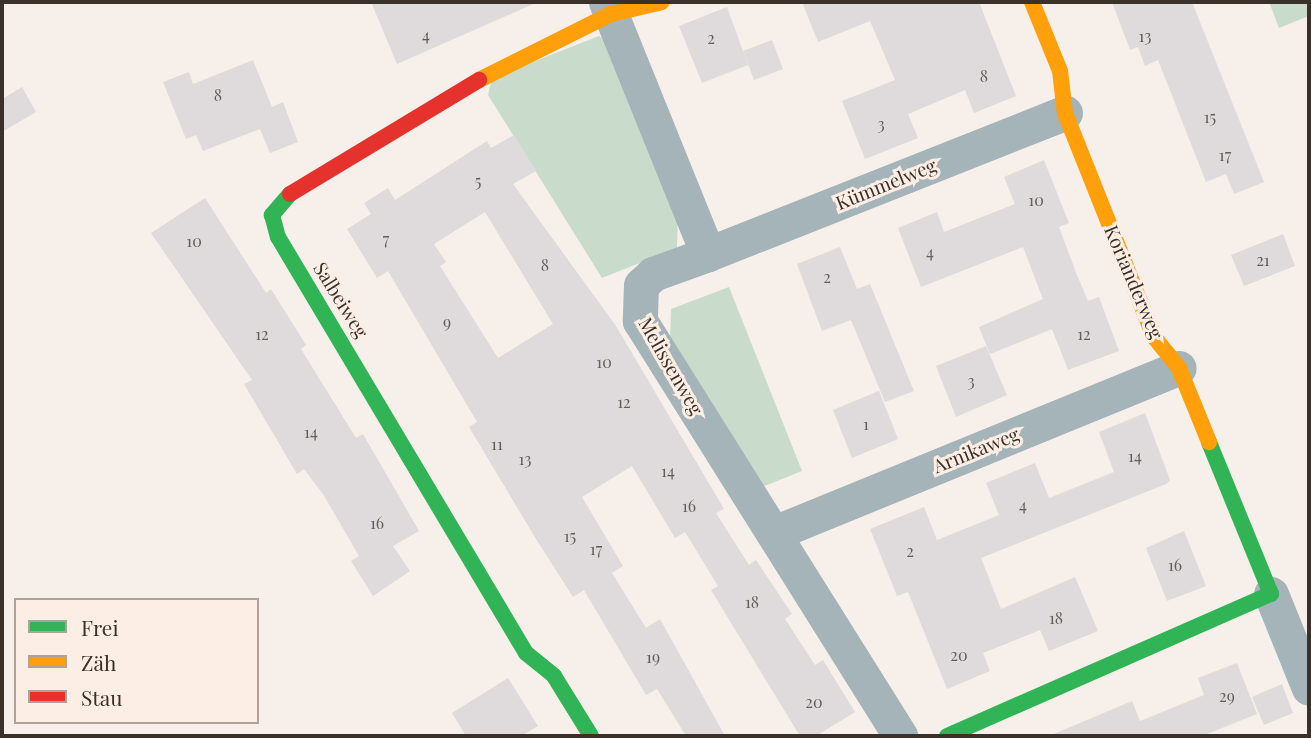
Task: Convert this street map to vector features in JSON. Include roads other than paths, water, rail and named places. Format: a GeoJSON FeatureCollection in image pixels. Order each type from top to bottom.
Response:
{"type":"FeatureCollection","features":[{"type":"Feature","properties":{"kind":"street"},"geometry":{"type":"LineString","coordinates":[[662,2],[609,8],[708,254]]}},
{"type":"Feature","properties":{"kind":"street","name":"Korianderweg"},"geometry":{"type":"LineString","coordinates":[[1032,2],[1060,71],[1065,113],[1154,337],[1179,368],[1309,688]]}},
{"type":"Feature","properties":{"kind":"street","name":"Salbeiweg"},"geometry":{"type":"LineString","coordinates":[[591,736],[554,676],[526,653],[410,467],[402,439],[278,237],[272,215],[286,197],[495,71],[609,8]]}},
{"type":"Feature","properties":{"kind":"street","name":"Kümmelweg"},"geometry":{"type":"LineString","coordinates":[[708,254],[1065,113]]}},
{"type":"Feature","properties":{"kind":"street","name":"Melissenweg"},"geometry":{"type":"LineString","coordinates":[[708,254],[641,285],[640,321],[900,736]]}},
{"type":"Feature","properties":{"kind":"street","name":"Arnikaweg"},"geometry":{"type":"LineString","coordinates":[[774,533],[1179,368]]}},
{"type":"Feature","properties":{"kind":"street"},"geometry":{"type":"LineString","coordinates":[[947,736],[1270,594]]}}]}
